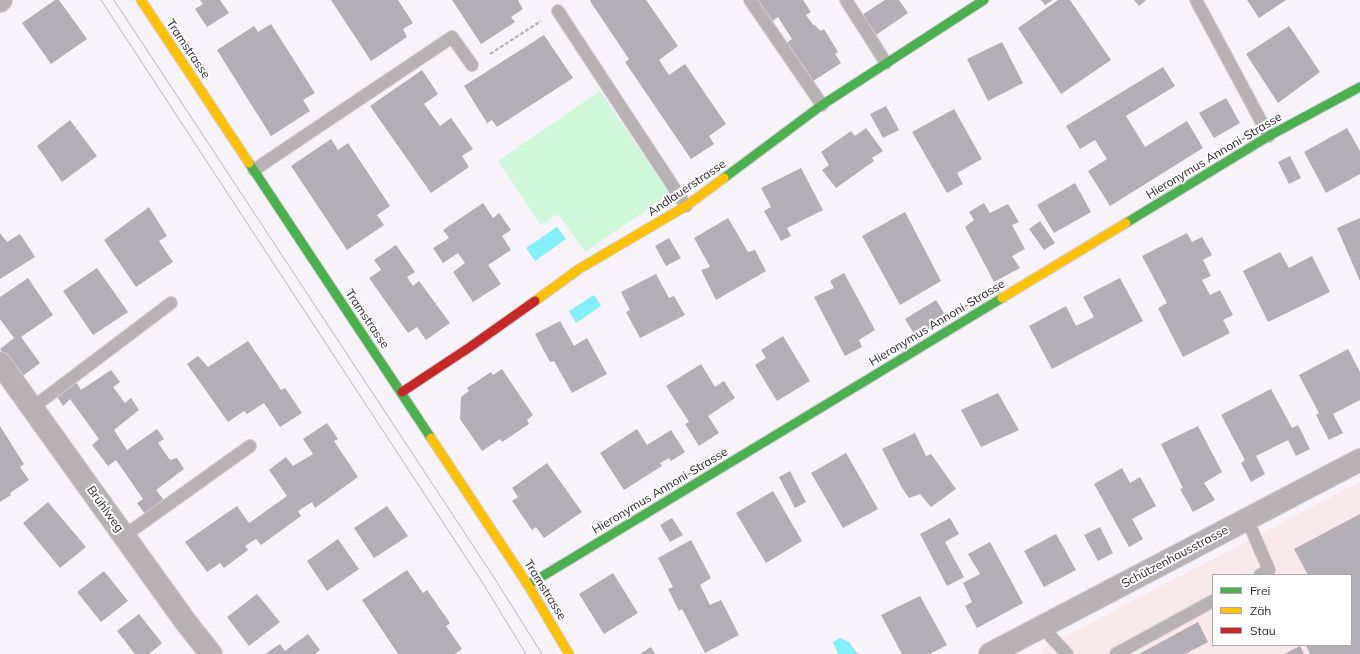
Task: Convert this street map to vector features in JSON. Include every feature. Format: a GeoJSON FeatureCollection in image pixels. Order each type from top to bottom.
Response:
{"type":"FeatureCollection","features":[{"type":"Feature","properties":{"kind":"street","name":"Tramstrasse"},"geometry":{"type":"LineString","coordinates":[[141,0],[402,392],[528,585],[569,654]]}},
{"type":"Feature","properties":{"kind":"street","name":"Andlauerstrasse"},"geometry":{"type":"LineString","coordinates":[[402,392],[470,347],[580,269],[686,206],[822,105],[984,0]]}},
{"type":"Feature","properties":{"kind":"street","name":"Hieronymus Annoni-Strasse"},"geometry":{"type":"LineString","coordinates":[[528,585],[1269,136],[1360,87]]}},
{"type":"Feature","properties":{"kind":"street","name":"Brühlweg"},"geometry":{"type":"LineString","coordinates":[[0,363],[185,622],[211,654]]}},
{"type":"Feature","properties":{"kind":"street","name":"Schützenhausstrasse"},"geometry":{"type":"LineString","coordinates":[[990,654],[1360,460]]}},
{"type":"Feature","properties":{"kind":"lane"},"geometry":{"type":"LineString","coordinates":[[750,0],[822,105]]}},
{"type":"Feature","properties":{"kind":"lane"},"geometry":{"type":"LineString","coordinates":[[846,0],[886,63]]}},
{"type":"Feature","properties":{"kind":"lane"},"geometry":{"type":"LineString","coordinates":[[1196,0],[1269,136]]}},
{"type":"Feature","properties":{"kind":"lane"},"geometry":{"type":"LineString","coordinates":[[558,11],[686,206]]}},
{"type":"Feature","properties":{"kind":"lane"},"geometry":{"type":"LineString","coordinates":[[254,170],[452,37],[472,65]]}},
{"type":"Feature","properties":{"kind":"lane"},"geometry":{"type":"LineString","coordinates":[[32,408],[170,303]]}},
{"type":"Feature","properties":{"kind":"lane"},"geometry":{"type":"LineString","coordinates":[[124,536],[250,446]]}},
{"type":"Feature","properties":{"kind":"lane"},"geometry":{"type":"LineString","coordinates":[[1247,519],[1269,570],[1262,574]]}},
{"type":"Feature","properties":{"kind":"lane"},"geometry":{"type":"LineString","coordinates":[[1116,654],[1212,602]]}},
{"type":"Feature","properties":{"kind":"lane"},"geometry":{"type":"LineString","coordinates":[[1042,627],[1067,654]]}},
{"type":"Feature","properties":{"kind":"path"},"geometry":{"type":"LineString","coordinates":[[472,65],[558,11]]}},
{"type":"Feature","properties":{"kind":"shaded area"},"geometry":{"type":"Polygon","coordinates":[[[1360,482],[1360,654],[1044,654],[1041,649],[1360,482]]]}},
{"type":"Feature","properties":{"kind":"green space"},"geometry":{"type":"Polygon","coordinates":[[[600,91],[670,194],[585,252],[558,214],[541,225],[498,161],[600,91]]]}},
{"type":"Feature","properties":{"kind":"water"},"geometry":{"type":"Polygon","coordinates":[[[557,227],[566,239],[535,261],[526,248],[557,227]]]}},
{"type":"Feature","properties":{"kind":"water"},"geometry":{"type":"Polygon","coordinates":[[[594,295],[601,306],[576,323],[569,311],[594,295]]]}},
{"type":"Feature","properties":{"kind":"water"},"geometry":{"type":"Polygon","coordinates":[[[840,638],[849,642],[858,654],[838,654],[833,642],[840,638]]]}},
{"type":"Feature","properties":{"kind":"building"},"geometry":{"type":"Polygon","coordinates":[[[55,0],[59,0],[87,39],[51,64],[22,23],[55,0]]]}},
{"type":"Feature","properties":{"kind":"building"},"geometry":{"type":"Polygon","coordinates":[[[200,0],[220,0],[229,13],[207,27],[195,9],[203,4],[200,0]]]}},
{"type":"Feature","properties":{"kind":"building"},"geometry":{"type":"Polygon","coordinates":[[[331,0],[398,0],[413,23],[403,29],[407,37],[371,61],[331,0]]]}},
{"type":"Feature","properties":{"kind":"building"},"geometry":{"type":"Polygon","coordinates":[[[452,0],[518,0],[523,9],[511,17],[515,22],[481,44],[452,0]]]}},
{"type":"Feature","properties":{"kind":"building"},"geometry":{"type":"Polygon","coordinates":[[[646,0],[678,46],[659,60],[669,75],[685,64],[726,124],[709,136],[714,144],[691,159],[625,62],[629,59],[590,1],[646,0]]]}},
{"type":"Feature","properties":{"kind":"building"},"geometry":{"type":"Polygon","coordinates":[[[756,0],[803,0],[811,12],[806,15],[814,26],[815,25],[820,31],[824,29],[838,52],[835,54],[841,63],[810,83],[785,44],[792,39],[778,17],[771,22],[756,0]]]}},
{"type":"Feature","properties":{"kind":"building"},"geometry":{"type":"Polygon","coordinates":[[[885,0],[899,0],[908,13],[876,35],[862,15],[885,0]]]}},
{"type":"Feature","properties":{"kind":"building"},"geometry":{"type":"Polygon","coordinates":[[[1041,0],[1053,0],[1045,5],[1041,0]]]}},
{"type":"Feature","properties":{"kind":"building"},"geometry":{"type":"Polygon","coordinates":[[[1058,0],[1070,0],[1111,60],[1061,94],[1018,28],[1058,0]]]}},
{"type":"Feature","properties":{"kind":"building"},"geometry":{"type":"Polygon","coordinates":[[[1134,0],[1146,0],[1139,6],[1134,0]]]}},
{"type":"Feature","properties":{"kind":"building"},"geometry":{"type":"Polygon","coordinates":[[[1247,0],[1286,0],[1259,18],[1247,0]]]}},
{"type":"Feature","properties":{"kind":"building"},"geometry":{"type":"Polygon","coordinates":[[[271,24],[315,93],[303,100],[310,111],[271,136],[217,50],[254,26],[258,32],[271,24]]]}},
{"type":"Feature","properties":{"kind":"building"},"geometry":{"type":"Polygon","coordinates":[[[1289,26],[1320,72],[1278,103],[1246,54],[1289,26]]]}},
{"type":"Feature","properties":{"kind":"building"},"geometry":{"type":"Polygon","coordinates":[[[544,35],[573,78],[497,127],[492,120],[487,123],[464,86],[544,35]]]}},
{"type":"Feature","properties":{"kind":"building"},"geometry":{"type":"Polygon","coordinates":[[[1002,42],[1023,83],[988,101],[967,59],[1002,42]]]}},
{"type":"Feature","properties":{"kind":"building"},"geometry":{"type":"Polygon","coordinates":[[[1163,67],[1175,86],[1126,116],[1145,147],[1187,121],[1203,148],[1110,206],[1088,171],[1107,159],[1095,140],[1080,149],[1066,126],[1163,67]]]}},
{"type":"Feature","properties":{"kind":"building"},"geometry":{"type":"Polygon","coordinates":[[[422,70],[438,94],[424,104],[440,126],[451,118],[473,149],[462,156],[469,167],[431,193],[370,106],[422,70]]]}},
{"type":"Feature","properties":{"kind":"building"},"geometry":{"type":"Polygon","coordinates":[[[1226,98],[1240,123],[1214,138],[1199,113],[1226,98]]]}},
{"type":"Feature","properties":{"kind":"building"},"geometry":{"type":"Polygon","coordinates":[[[886,106],[899,130],[883,138],[870,114],[886,106]]]}},
{"type":"Feature","properties":{"kind":"building"},"geometry":{"type":"Polygon","coordinates":[[[954,109],[982,159],[957,173],[963,184],[947,193],[912,132],[954,109]]]}},
{"type":"Feature","properties":{"kind":"building"},"geometry":{"type":"Polygon","coordinates":[[[70,120],[97,156],[62,182],[37,146],[70,120]]]}},
{"type":"Feature","properties":{"kind":"building"},"geometry":{"type":"Polygon","coordinates":[[[866,128],[883,151],[872,158],[874,161],[836,188],[822,170],[829,165],[821,152],[851,131],[855,136],[866,128]]]}},
{"type":"Feature","properties":{"kind":"building"},"geometry":{"type":"Polygon","coordinates":[[[1347,128],[1360,151],[1360,174],[1326,193],[1304,152],[1347,128]]]}},
{"type":"Feature","properties":{"kind":"building"},"geometry":{"type":"Polygon","coordinates":[[[331,139],[338,150],[348,143],[390,206],[377,215],[384,225],[347,250],[291,166],[331,139]]]}},
{"type":"Feature","properties":{"kind":"building"},"geometry":{"type":"Polygon","coordinates":[[[1290,156],[1301,178],[1289,184],[1278,162],[1290,156]]]}},
{"type":"Feature","properties":{"kind":"building"},"geometry":{"type":"Polygon","coordinates":[[[801,168],[823,210],[787,228],[791,236],[781,241],[764,211],[771,207],[761,188],[801,168]]]}},
{"type":"Feature","properties":{"kind":"building"},"geometry":{"type":"Polygon","coordinates":[[[1075,183],[1091,212],[1054,233],[1037,205],[1075,183]]]}},
{"type":"Feature","properties":{"kind":"building"},"geometry":{"type":"Polygon","coordinates":[[[483,203],[493,218],[499,213],[511,230],[502,236],[511,250],[488,265],[501,284],[473,302],[453,272],[465,263],[458,253],[443,263],[433,248],[449,238],[443,230],[483,203]]]}},
{"type":"Feature","properties":{"kind":"building"},"geometry":{"type":"Polygon","coordinates":[[[984,203],[990,213],[1008,204],[1019,222],[1012,225],[1025,249],[1012,256],[1020,268],[994,282],[965,227],[974,220],[969,212],[984,203]]]}},
{"type":"Feature","properties":{"kind":"building"},"geometry":{"type":"Polygon","coordinates":[[[149,207],[167,236],[159,241],[173,262],[136,287],[104,240],[149,207]]]}},
{"type":"Feature","properties":{"kind":"building"},"geometry":{"type":"Polygon","coordinates":[[[905,212],[941,281],[900,305],[862,236],[905,212]]]}},
{"type":"Feature","properties":{"kind":"building"},"geometry":{"type":"Polygon","coordinates":[[[728,218],[748,252],[755,250],[766,271],[716,300],[701,270],[710,267],[694,238],[728,218]]]}},
{"type":"Feature","properties":{"kind":"building"},"geometry":{"type":"Polygon","coordinates":[[[1360,218],[1360,281],[1337,228],[1360,218]]]}},
{"type":"Feature","properties":{"kind":"building"},"geometry":{"type":"Polygon","coordinates":[[[1040,221],[1055,243],[1044,250],[1029,229],[1040,221]]]}},
{"type":"Feature","properties":{"kind":"building"},"geometry":{"type":"Polygon","coordinates":[[[0,233],[7,242],[20,234],[35,257],[0,279],[0,233]]]}},
{"type":"Feature","properties":{"kind":"building"},"geometry":{"type":"Polygon","coordinates":[[[1187,233],[1192,242],[1202,237],[1212,255],[1203,260],[1211,276],[1202,280],[1210,295],[1220,290],[1233,315],[1223,320],[1230,333],[1183,357],[1158,308],[1167,303],[1142,256],[1187,233]]]}},
{"type":"Feature","properties":{"kind":"building"},"geometry":{"type":"Polygon","coordinates":[[[669,238],[681,258],[666,266],[655,246],[669,238]]]}},
{"type":"Feature","properties":{"kind":"building"},"geometry":{"type":"Polygon","coordinates":[[[396,245],[415,272],[407,277],[413,286],[419,281],[450,323],[426,340],[417,327],[408,333],[369,278],[381,270],[374,260],[396,245]]]}},
{"type":"Feature","properties":{"kind":"building"},"geometry":{"type":"Polygon","coordinates":[[[1280,252],[1289,268],[1312,256],[1330,292],[1268,322],[1243,271],[1280,252]]]}},
{"type":"Feature","properties":{"kind":"building"},"geometry":{"type":"Polygon","coordinates":[[[97,268],[128,312],[93,335],[63,291],[97,268]]]}},
{"type":"Feature","properties":{"kind":"building"},"geometry":{"type":"Polygon","coordinates":[[[844,273],[875,330],[859,340],[862,347],[845,356],[814,297],[834,288],[830,281],[844,273]]]}},
{"type":"Feature","properties":{"kind":"building"},"geometry":{"type":"Polygon","coordinates":[[[656,274],[669,298],[674,296],[685,315],[640,338],[626,312],[630,310],[621,292],[656,274]]]}},
{"type":"Feature","properties":{"kind":"building"},"geometry":{"type":"Polygon","coordinates":[[[28,278],[53,315],[21,337],[40,363],[20,378],[0,349],[14,338],[0,319],[0,297],[28,278]]]}},
{"type":"Feature","properties":{"kind":"building"},"geometry":{"type":"Polygon","coordinates":[[[1120,278],[1143,321],[1052,369],[1029,326],[1066,306],[1076,326],[1094,317],[1083,297],[1120,278]]]}},
{"type":"Feature","properties":{"kind":"building"},"geometry":{"type":"Polygon","coordinates":[[[936,300],[947,318],[916,337],[905,319],[936,300]]]}},
{"type":"Feature","properties":{"kind":"building"},"geometry":{"type":"Polygon","coordinates":[[[560,321],[574,346],[587,338],[607,374],[572,393],[554,361],[550,362],[535,334],[560,321]]]}},
{"type":"Feature","properties":{"kind":"building"},"geometry":{"type":"Polygon","coordinates":[[[783,336],[810,381],[777,401],[755,365],[766,358],[761,350],[783,336]]]}},
{"type":"Feature","properties":{"kind":"building"},"geometry":{"type":"Polygon","coordinates":[[[248,341],[281,390],[285,388],[302,413],[280,427],[264,403],[247,414],[244,411],[228,422],[187,364],[198,356],[208,367],[248,341]]]}},
{"type":"Feature","properties":{"kind":"building"},"geometry":{"type":"Polygon","coordinates":[[[1348,349],[1360,372],[1360,400],[1333,414],[1343,433],[1329,440],[1316,415],[1319,413],[1299,375],[1348,349]]]}},
{"type":"Feature","properties":{"kind":"building"},"geometry":{"type":"Polygon","coordinates":[[[701,364],[715,387],[724,381],[735,398],[708,416],[719,433],[699,446],[685,424],[689,422],[666,386],[701,364]]]}},
{"type":"Feature","properties":{"kind":"building"},"geometry":{"type":"Polygon","coordinates":[[[502,369],[533,415],[527,420],[529,424],[502,442],[500,439],[482,451],[460,419],[461,397],[469,391],[467,388],[491,372],[493,375],[502,369]]]}},
{"type":"Feature","properties":{"kind":"building"},"geometry":{"type":"Polygon","coordinates":[[[111,370],[120,382],[113,387],[125,403],[131,398],[139,410],[114,430],[127,450],[157,429],[164,439],[158,443],[170,460],[177,458],[184,469],[156,490],[164,500],[145,514],[137,503],[143,499],[116,460],[108,466],[92,445],[99,439],[70,399],[63,406],[56,395],[76,382],[81,390],[111,370]]]}},
{"type":"Feature","properties":{"kind":"building"},"geometry":{"type":"Polygon","coordinates":[[[1271,389],[1292,428],[1298,425],[1310,449],[1296,456],[1288,440],[1256,456],[1265,474],[1251,482],[1241,463],[1245,460],[1221,415],[1271,389]]]}},
{"type":"Feature","properties":{"kind":"building"},"geometry":{"type":"Polygon","coordinates":[[[998,393],[1019,430],[981,447],[961,410],[998,393]]]}},
{"type":"Feature","properties":{"kind":"building"},"geometry":{"type":"Polygon","coordinates":[[[327,423],[338,439],[334,441],[358,477],[315,508],[312,502],[298,511],[301,516],[261,545],[256,539],[245,546],[248,550],[224,568],[220,563],[207,572],[185,542],[237,506],[249,523],[287,496],[269,470],[286,457],[293,466],[313,454],[303,439],[327,423]]]}},
{"type":"Feature","properties":{"kind":"building"},"geometry":{"type":"Polygon","coordinates":[[[0,426],[24,464],[20,467],[29,480],[0,502],[0,426]]]}},
{"type":"Feature","properties":{"kind":"building"},"geometry":{"type":"Polygon","coordinates":[[[1198,426],[1222,472],[1204,483],[1215,500],[1193,512],[1180,489],[1183,488],[1161,444],[1198,426]]]}},
{"type":"Feature","properties":{"kind":"building"},"geometry":{"type":"Polygon","coordinates":[[[637,429],[647,445],[671,430],[685,452],[671,461],[669,458],[660,463],[662,466],[624,490],[600,453],[637,429]]]}},
{"type":"Feature","properties":{"kind":"building"},"geometry":{"type":"Polygon","coordinates":[[[915,433],[926,456],[931,454],[956,489],[931,507],[920,494],[909,498],[902,488],[882,449],[915,433]]]}},
{"type":"Feature","properties":{"kind":"building"},"geometry":{"type":"Polygon","coordinates":[[[846,453],[878,509],[843,528],[811,473],[846,453]]]}},
{"type":"Feature","properties":{"kind":"building"},"geometry":{"type":"Polygon","coordinates":[[[547,463],[582,512],[544,538],[536,527],[532,530],[512,501],[518,497],[512,488],[547,463]]]}},
{"type":"Feature","properties":{"kind":"building"},"geometry":{"type":"Polygon","coordinates":[[[1122,468],[1130,483],[1140,477],[1156,506],[1132,519],[1143,539],[1129,547],[1094,484],[1122,468]]]}},
{"type":"Feature","properties":{"kind":"building"},"geometry":{"type":"Polygon","coordinates":[[[790,471],[806,502],[795,508],[779,477],[790,471]]]}},
{"type":"Feature","properties":{"kind":"building"},"geometry":{"type":"Polygon","coordinates":[[[773,491],[802,541],[766,563],[736,513],[773,491]]]}},
{"type":"Feature","properties":{"kind":"building"},"geometry":{"type":"Polygon","coordinates":[[[48,502],[86,547],[60,568],[23,523],[48,502]]]}},
{"type":"Feature","properties":{"kind":"building"},"geometry":{"type":"Polygon","coordinates":[[[387,506],[408,536],[374,558],[354,528],[387,506]]]}},
{"type":"Feature","properties":{"kind":"building"},"geometry":{"type":"Polygon","coordinates":[[[1360,514],[1360,654],[1310,654],[1306,646],[1352,646],[1352,574],[1307,574],[1294,549],[1360,514]]]}},
{"type":"Feature","properties":{"kind":"building"},"geometry":{"type":"Polygon","coordinates":[[[672,518],[683,535],[670,542],[660,525],[672,518]]]}},
{"type":"Feature","properties":{"kind":"building"},"geometry":{"type":"Polygon","coordinates":[[[950,518],[959,534],[945,542],[964,577],[947,586],[920,534],[950,518]]]}},
{"type":"Feature","properties":{"kind":"building"},"geometry":{"type":"Polygon","coordinates":[[[1100,527],[1113,553],[1098,561],[1084,535],[1100,527]]]}},
{"type":"Feature","properties":{"kind":"building"},"geometry":{"type":"Polygon","coordinates":[[[1056,534],[1076,570],[1044,587],[1024,551],[1056,534]]]}},
{"type":"Feature","properties":{"kind":"building"},"geometry":{"type":"Polygon","coordinates":[[[338,539],[359,569],[327,591],[307,561],[338,539]]]}},
{"type":"Feature","properties":{"kind":"building"},"geometry":{"type":"Polygon","coordinates":[[[691,540],[711,578],[700,585],[710,605],[721,600],[739,635],[705,653],[682,609],[679,611],[668,589],[673,587],[658,558],[691,540]]]}},
{"type":"Feature","properties":{"kind":"building"},"geometry":{"type":"Polygon","coordinates":[[[990,542],[1023,603],[977,628],[965,606],[972,602],[963,583],[980,574],[968,554],[990,542]]]}},
{"type":"Feature","properties":{"kind":"building"},"geometry":{"type":"Polygon","coordinates":[[[407,570],[423,593],[427,590],[450,623],[446,626],[462,649],[455,654],[398,654],[362,600],[407,570]]]}},
{"type":"Feature","properties":{"kind":"building"},"geometry":{"type":"Polygon","coordinates":[[[104,571],[128,601],[101,622],[77,592],[104,571]]]}},
{"type":"Feature","properties":{"kind":"building"},"geometry":{"type":"Polygon","coordinates":[[[613,573],[638,613],[604,634],[579,594],[613,573]]]}},
{"type":"Feature","properties":{"kind":"building"},"geometry":{"type":"Polygon","coordinates":[[[257,594],[280,622],[249,646],[227,617],[257,594]]]}},
{"type":"Feature","properties":{"kind":"building"},"geometry":{"type":"Polygon","coordinates":[[[920,596],[947,645],[930,654],[902,654],[881,615],[920,596]]]}},
{"type":"Feature","properties":{"kind":"building"},"geometry":{"type":"Polygon","coordinates":[[[139,614],[162,643],[149,654],[135,654],[117,631],[139,614]]]}},
{"type":"Feature","properties":{"kind":"building"},"geometry":{"type":"Polygon","coordinates":[[[1198,622],[1208,642],[1185,654],[1139,654],[1198,622]]]}},
{"type":"Feature","properties":{"kind":"building"},"geometry":{"type":"Polygon","coordinates":[[[308,634],[320,650],[315,654],[265,654],[280,644],[285,651],[308,634]]]}},
{"type":"Feature","properties":{"kind":"building"},"geometry":{"type":"Polygon","coordinates":[[[1300,646],[1304,654],[1284,654],[1300,646]]]}},
{"type":"Feature","properties":{"kind":"building"},"geometry":{"type":"Polygon","coordinates":[[[651,647],[655,654],[640,654],[651,647]]]}},
{"type":"Feature","properties":{"kind":"tram line"},"geometry":{"type":"LineString","coordinates":[[101,0],[484,585],[526,654]]}},
{"type":"Feature","properties":{"kind":"tram line"},"geometry":{"type":"LineString","coordinates":[[114,0],[495,579],[542,654]]}},
{"type":"Feature","properties":{"kind":"traffic: fast"},"geometry":{"type":"LineString","coordinates":[[724,178],[822,105],[984,0]]}},
{"type":"Feature","properties":{"kind":"traffic: fast"},"geometry":{"type":"LineString","coordinates":[[1126,223],[1269,136],[1360,87]]}},
{"type":"Feature","properties":{"kind":"traffic: fast"},"geometry":{"type":"LineString","coordinates":[[249,163],[431,438]]}},
{"type":"Feature","properties":{"kind":"traffic: fast"},"geometry":{"type":"LineString","coordinates":[[528,585],[1002,298]]}},
{"type":"Feature","properties":{"kind":"traffic: slow"},"geometry":{"type":"LineString","coordinates":[[141,0],[249,163]]}},
{"type":"Feature","properties":{"kind":"traffic: slow"},"geometry":{"type":"LineString","coordinates":[[535,301],[579,269],[686,206],[724,178]]}},
{"type":"Feature","properties":{"kind":"traffic: slow"},"geometry":{"type":"LineString","coordinates":[[1002,298],[1126,223]]}},
{"type":"Feature","properties":{"kind":"traffic: slow"},"geometry":{"type":"LineString","coordinates":[[431,438],[528,585],[569,654]]}},
{"type":"Feature","properties":{"kind":"traffic: jam"},"geometry":{"type":"LineString","coordinates":[[402,392],[470,347],[535,301]]}}]}
